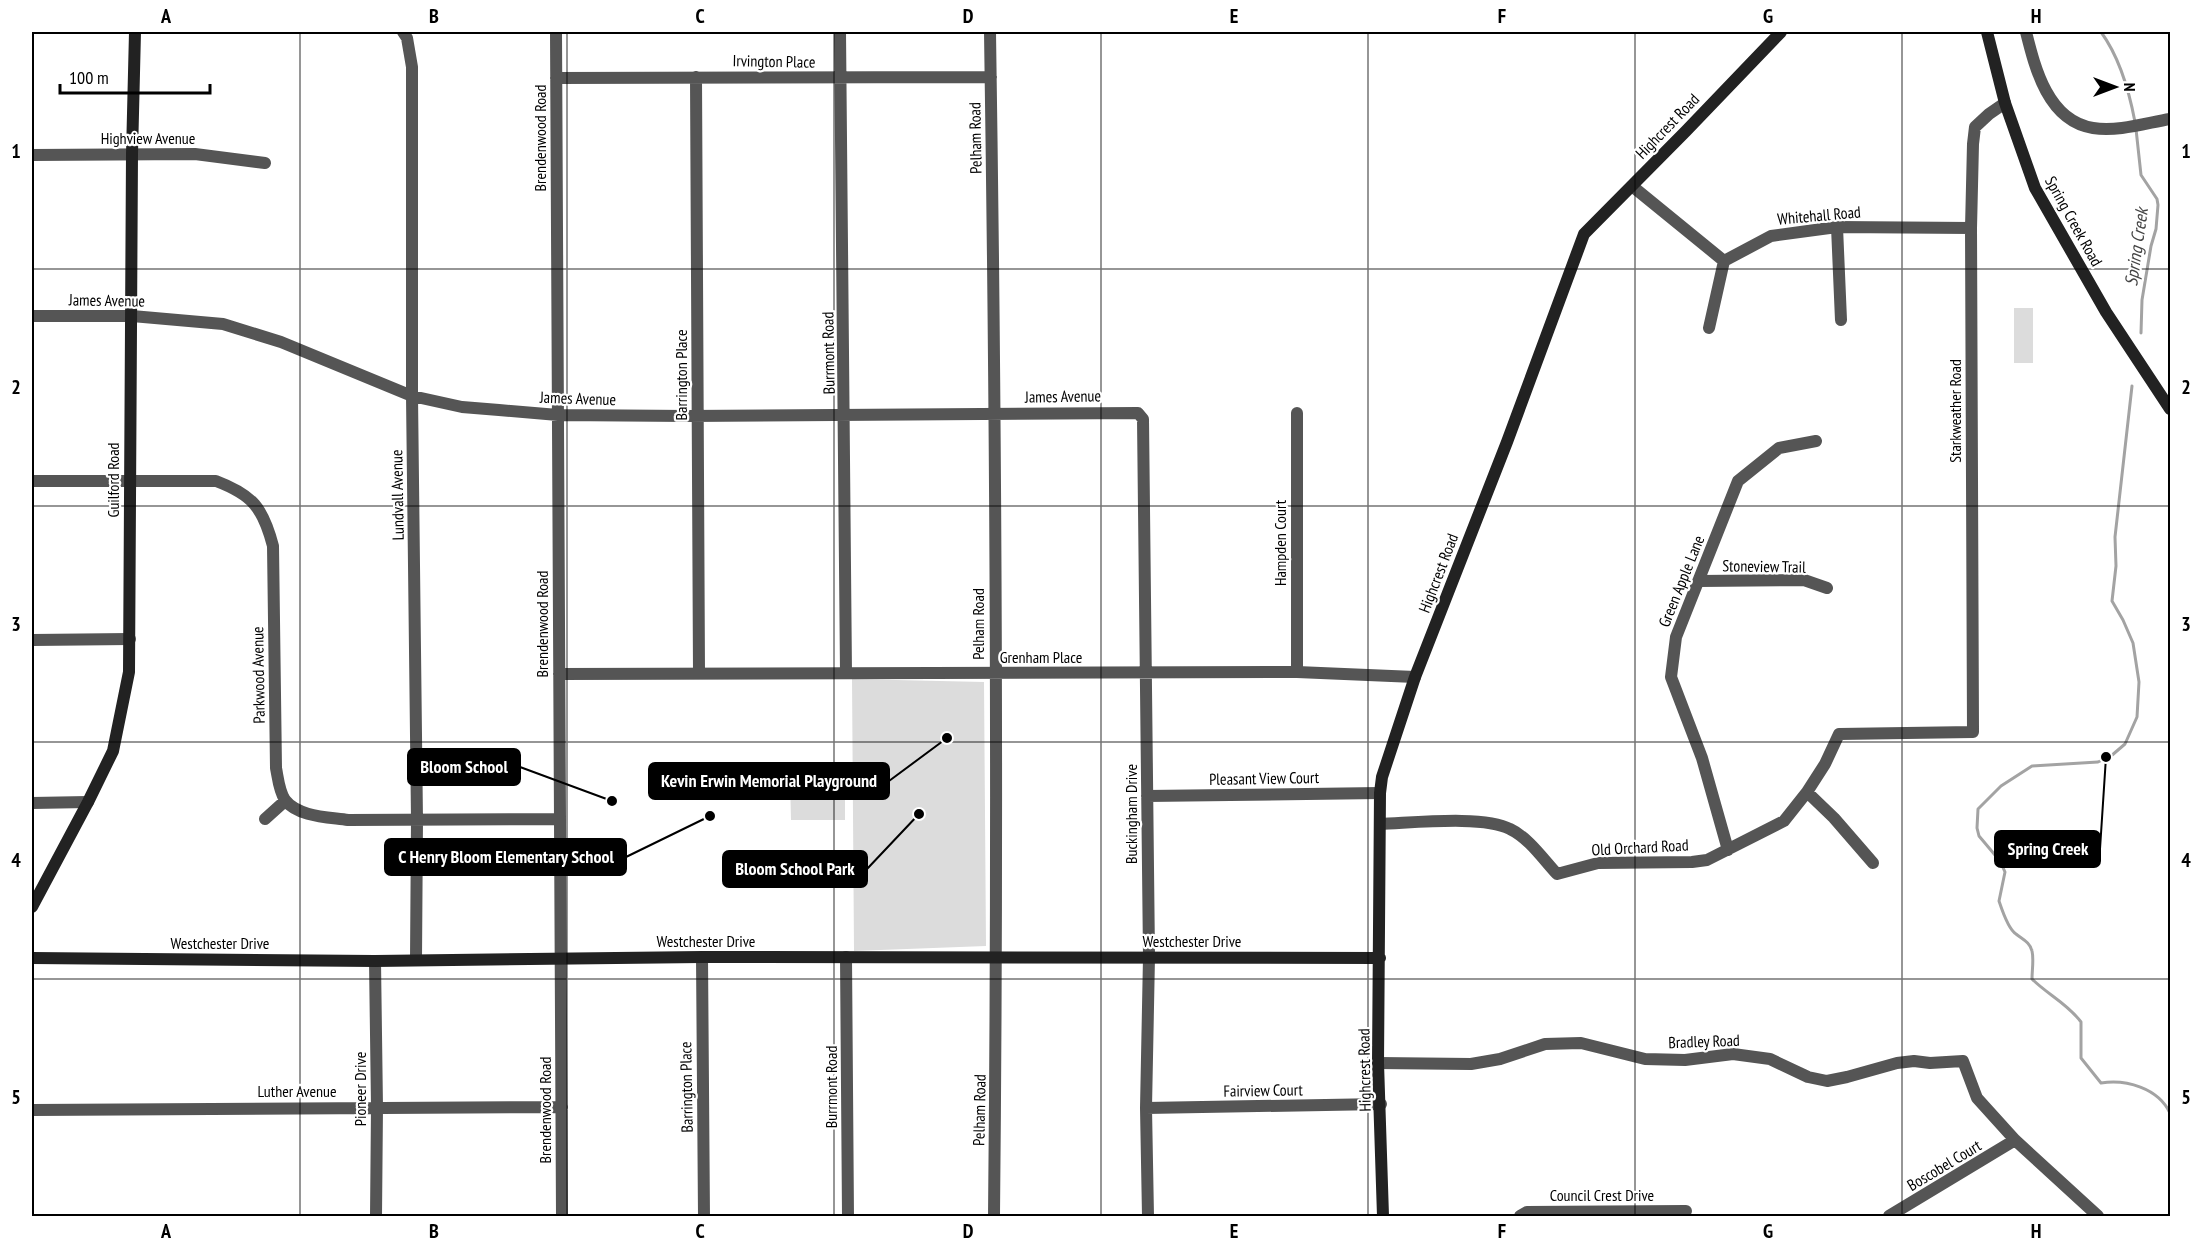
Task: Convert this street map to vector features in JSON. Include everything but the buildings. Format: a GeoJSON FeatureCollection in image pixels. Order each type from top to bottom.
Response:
{"type":"FeatureCollection","features":[{"type":"Feature","properties":{"kind":"street","name":"Guilford Road"},"geometry":{"type":"LineString","coordinates":[[32,907],[113,751],[125,701],[129,672],[132,154],[135,32]]}},
{"type":"Feature","properties":{"kind":"street","name":"Lundvall Avenue"},"geometry":{"type":"LineString","coordinates":[[403,32],[412,67],[416,959]]}},
{"type":"Feature","properties":{"kind":"street","name":"Brendenwood Road"},"geometry":{"type":"LineString","coordinates":[[556,32],[562,1216]]}},
{"type":"Feature","properties":{"kind":"street","name":"Burrmont Road"},"geometry":{"type":"LineString","coordinates":[[840,32],[846,673]]}},
{"type":"Feature","properties":{"kind":"street","name":"Pelham Road"},"geometry":{"type":"LineString","coordinates":[[990,32],[997,956],[994,1216]]}},
{"type":"Feature","properties":{"kind":"street","name":"Highcrest Road"},"geometry":{"type":"LineString","coordinates":[[1383,1216],[1378,1063],[1380,793],[1382,777],[1415,677],[1507,442],[1584,234],[1780,32]]}},
{"type":"Feature","properties":{"kind":"street","name":"Spring Creek Road"},"geometry":{"type":"LineString","coordinates":[[1987,32],[2005,103],[2035,188],[2106,312],[2170,409]]}},
{"type":"Feature","properties":{"kind":"street"},"geometry":{"type":"LineString","coordinates":[[2026,32],[2042,85],[2063,114],[2079,124],[2091,128],[2119,127],[2170,119]]}},
{"type":"Feature","properties":{"kind":"street","name":"Barrington Place"},"geometry":{"type":"LineString","coordinates":[[696,77],[699,674]]}},
{"type":"Feature","properties":{"kind":"street","name":"Irvington Place"},"geometry":{"type":"LineString","coordinates":[[556,78],[991,77]]}},
{"type":"Feature","properties":{"kind":"street","name":"Starkweather Road"},"geometry":{"type":"LineString","coordinates":[[1973,732],[1971,228],[1973,144],[1976,127],[2005,103]]}},
{"type":"Feature","properties":{"kind":"street","name":"Highview Avenue"},"geometry":{"type":"LineString","coordinates":[[32,155],[195,154],[265,163]]}},
{"type":"Feature","properties":{"kind":"street"},"geometry":{"type":"LineString","coordinates":[[1632,186],[1724,261],[1709,328]]}},
{"type":"Feature","properties":{"kind":"street"},"geometry":{"type":"LineString","coordinates":[[1837,227],[1840,320]]}},
{"type":"Feature","properties":{"kind":"street","name":"Whitehall Road"},"geometry":{"type":"LineString","coordinates":[[1724,261],[1771,236],[1837,227],[1971,228]]}},
{"type":"Feature","properties":{"kind":"street","name":"James Avenue"},"geometry":{"type":"LineString","coordinates":[[32,316],[132,316],[223,324],[281,342],[412,396],[462,407],[558,415],[1138,413]]}},
{"type":"Feature","properties":{"kind":"street","name":"Buckingham Drive"},"geometry":{"type":"LineString","coordinates":[[1138,413],[1143,419],[1147,673],[1149,957],[1146,1108],[1148,1216]]}},
{"type":"Feature","properties":{"kind":"street","name":"Hampden Court"},"geometry":{"type":"LineString","coordinates":[[1297,413],[1297,672]]}},
{"type":"Feature","properties":{"kind":"street","name":"Green Apple Lane"},"geometry":{"type":"LineString","coordinates":[[1728,850],[1702,758],[1671,677],[1676,637],[1738,481],[1779,448],[1816,441]]}},
{"type":"Feature","properties":{"kind":"street","name":"Parkwood Avenue"},"geometry":{"type":"LineString","coordinates":[[32,481],[216,481],[236,489],[254,503],[267,522],[273,546],[276,768],[285,801]]}},
{"type":"Feature","properties":{"kind":"street","name":"Stoneview Trail"},"geometry":{"type":"LineString","coordinates":[[1699,581],[1804,580],[1827,588]]}},
{"type":"Feature","properties":{"kind":"street"},"geometry":{"type":"LineString","coordinates":[[32,640],[130,639]]}},
{"type":"Feature","properties":{"kind":"street","name":"Grenham Place"},"geometry":{"type":"LineString","coordinates":[[559,674],[1297,672],[1415,677]]}},
{"type":"Feature","properties":{"kind":"street","name":"Old Orchard Road"},"geometry":{"type":"LineString","coordinates":[[1380,824],[1482,821],[1510,828],[1557,874],[1598,863],[1707,860],[1784,821],[1825,764],[1839,735],[1973,732]]}},
{"type":"Feature","properties":{"kind":"street"},"geometry":{"type":"LineString","coordinates":[[1807,792],[1834,818],[1873,863]]}},
{"type":"Feature","properties":{"kind":"street","name":"Pleasant View Court"},"geometry":{"type":"LineString","coordinates":[[1147,795],[1380,793]]}},
{"type":"Feature","properties":{"kind":"street"},"geometry":{"type":"LineString","coordinates":[[265,819],[285,801],[301,810],[348,820],[560,819]]}},
{"type":"Feature","properties":{"kind":"street"},"geometry":{"type":"LineString","coordinates":[[32,803],[88,802]]}},
{"type":"Feature","properties":{"kind":"street","name":"Westchester Drive"},"geometry":{"type":"LineString","coordinates":[[32,958],[375,961],[997,956],[1380,958]]}},
{"type":"Feature","properties":{"kind":"street","name":"Barrington Place"},"geometry":{"type":"LineString","coordinates":[[702,957],[704,1216]]}},
{"type":"Feature","properties":{"kind":"street","name":"Burrmont Road"},"geometry":{"type":"LineString","coordinates":[[846,957],[848,1216]]}},
{"type":"Feature","properties":{"kind":"street","name":"Pioneer Drive"},"geometry":{"type":"LineString","coordinates":[[375,961],[376,1216]]}},
{"type":"Feature","properties":{"kind":"street","name":"Bradley Road"},"geometry":{"type":"LineString","coordinates":[[1378,1063],[1471,1064],[1500,1059],[1545,1044],[1581,1043],[1645,1059],[1685,1060],[1732,1054],[1770,1059],[1808,1077],[1827,1081],[1897,1063],[1963,1061],[1977,1098],[2015,1140],[2098,1216]]}},
{"type":"Feature","properties":{"kind":"street","name":"Fairview Court"},"geometry":{"type":"LineString","coordinates":[[1146,1108],[1381,1104]]}},
{"type":"Feature","properties":{"kind":"street","name":"Luther Avenue"},"geometry":{"type":"LineString","coordinates":[[32,1110],[562,1107]]}},
{"type":"Feature","properties":{"kind":"street","name":"Boscobel Court"},"geometry":{"type":"LineString","coordinates":[[1889,1216],[2015,1140]]}},
{"type":"Feature","properties":{"kind":"street","name":"Council Crest Drive"},"geometry":{"type":"LineString","coordinates":[[1520,1216],[1527,1212],[1686,1211]]}},
{"type":"Feature","properties":{"kind":"shaded area"},"geometry":{"type":"Polygon","coordinates":[[[2014,308],[2033,308],[2033,363],[2014,363],[2014,308]]]}},
{"type":"Feature","properties":{"kind":"shaded area"},"geometry":{"type":"Polygon","coordinates":[[[852,679],[984,682],[986,946],[854,951],[852,679]]]}},
{"type":"Feature","properties":{"kind":"shaded area"},"geometry":{"type":"Polygon","coordinates":[[[845,778],[845,820],[791,820],[790,779],[845,778]]]}},
{"type":"Feature","properties":{"kind":"waterway","name":"Spring Creek"},"geometry":{"type":"LineString","coordinates":[[2101,32],[2123,75],[2135,122]]}},
{"type":"Feature","properties":{"kind":"waterway","name":"Spring Creek"},"geometry":{"type":"LineString","coordinates":[[2136,129],[2141,175],[2157,199],[2158,205],[2156,229],[2142,300],[2141,333]]}},
{"type":"Feature","properties":{"kind":"waterway","name":"Spring Creek"},"geometry":{"type":"LineString","coordinates":[[2132,386],[2115,537],[2116,566],[2112,601],[2133,643],[2139,682],[2137,717],[2125,744],[2111,756],[2098,762],[2032,766],[2001,786],[1978,809],[1977,828],[1979,836],[2000,861],[2005,872],[1999,901],[2010,928],[2031,948],[2032,979],[2081,1022],[2081,1058],[2101,1083],[2121,1082],[2140,1087],[2158,1097],[2170,1113]]}},
{"type":"Feature","properties":{"kind":"place","name":"Kevin Erwin Memorial Playground"},"geometry":{"type":"Point","coordinates":[947,738]}},
{"type":"Feature","properties":{"kind":"place","name":"Spring Creek"},"geometry":{"type":"Point","coordinates":[2106,757]}},
{"type":"Feature","properties":{"kind":"place","name":"Bloom School"},"geometry":{"type":"Point","coordinates":[612,801]}},
{"type":"Feature","properties":{"kind":"place","name":"Bloom School Park"},"geometry":{"type":"Point","coordinates":[919,814]}},
{"type":"Feature","properties":{"kind":"place","name":"C Henry Bloom Elementary School"},"geometry":{"type":"Point","coordinates":[710,816]}}]}
